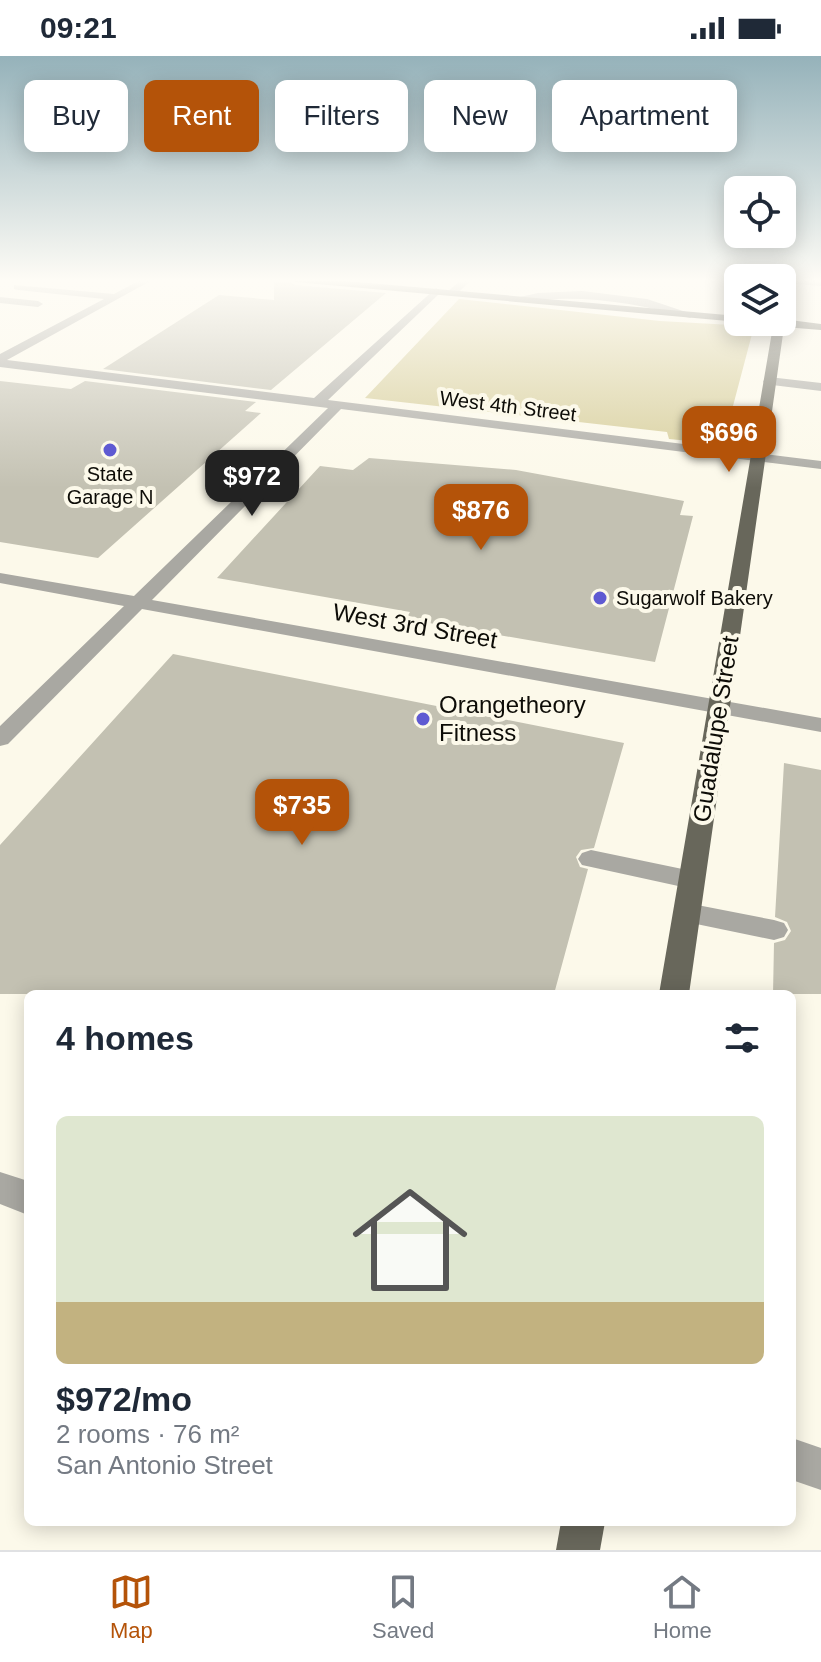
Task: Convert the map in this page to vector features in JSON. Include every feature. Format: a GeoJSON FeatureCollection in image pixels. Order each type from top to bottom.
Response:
{"type":"FeatureCollection","features":[{"type":"Feature","properties":{"kind":"main road","name":"Guadalupe Street"},"geometry":{"type":"LineString","coordinates":[[675,990],[774,349]]}},
{"type":"Feature","properties":{"kind":"main road"},"geometry":{"type":"LineString","coordinates":[[578,1550],[582,1526]]}},
{"type":"Feature","properties":{"kind":"street"},"geometry":{"type":"LineString","coordinates":[[0,361],[22,349]]}},
{"type":"Feature","properties":{"kind":"street"},"geometry":{"type":"LineString","coordinates":[[318,402],[375,349]]}},
{"type":"Feature","properties":{"kind":"street","name":"West 4th Street"},"geometry":{"type":"LineString","coordinates":[[0,361],[821,465]]}},
{"type":"Feature","properties":{"kind":"street"},"geometry":{"type":"LineString","coordinates":[[769,381],[821,387]]}},
{"type":"Feature","properties":{"kind":"street"},"geometry":{"type":"LineString","coordinates":[[0,739],[338,405]]}},
{"type":"Feature","properties":{"kind":"street","name":"West 3rd Street"},"geometry":{"type":"LineString","coordinates":[[0,578],[821,725]]}},
{"type":"Feature","properties":{"kind":"street"},"geometry":{"type":"LineString","coordinates":[[591,859],[692,880]]}},
{"type":"Feature","properties":{"kind":"street"},"geometry":{"type":"LineString","coordinates":[[687,913],[774,930]]}},
{"type":"Feature","properties":{"kind":"street"},"geometry":{"type":"LineString","coordinates":[[0,1188],[24,1197]]}},
{"type":"Feature","properties":{"kind":"street"},"geometry":{"type":"LineString","coordinates":[[796,1460],[821,1469]]}},
{"type":"Feature","properties":{"kind":"shaded area"},"geometry":{"type":"Polygon","coordinates":[[[412,349],[748,349],[724,440],[710,443],[669,439],[667,432],[365,398],[412,349]]]}},
{"type":"Feature","properties":{"kind":"building"},"geometry":{"type":"Polygon","coordinates":[[[135,349],[320,349],[271,390],[103,369],[135,349]]]}},
{"type":"Feature","properties":{"kind":"building","name":"State Garage N"},"geometry":{"type":"Polygon","coordinates":[[[0,381],[71,389],[85,381],[256,402],[245,411],[261,413],[98,558],[0,542],[0,381]]]}},
{"type":"Feature","properties":{"kind":"building"},"geometry":{"type":"Polygon","coordinates":[[[369,458],[516,470],[684,501],[680,515],[693,516],[655,662],[406,619],[410,612],[217,578],[320,466],[353,470],[369,458]]]}},
{"type":"Feature","properties":{"kind":"building"},"geometry":{"type":"Polygon","coordinates":[[[173,654],[624,743],[594,848],[581,850],[576,857],[580,867],[588,869],[555,990],[24,990],[24,994],[0,994],[0,845],[173,654]]]}},
{"type":"Feature","properties":{"kind":"building"},"geometry":{"type":"Polygon","coordinates":[[[784,763],[821,770],[821,994],[773,990],[774,943],[785,940],[791,931],[787,922],[775,917],[784,763]]]}},
{"type":"Feature","properties":{"kind":"place","name":"State Garage N"},"geometry":{"type":"Point","coordinates":[110,450]}},
{"type":"Feature","properties":{"kind":"place","name":"Sugarwolf Bakery"},"geometry":{"type":"Point","coordinates":[600,598]}},
{"type":"Feature","properties":{"kind":"place","name":"Orangetheory Fitness"},"geometry":{"type":"Point","coordinates":[423,719]}}]}
